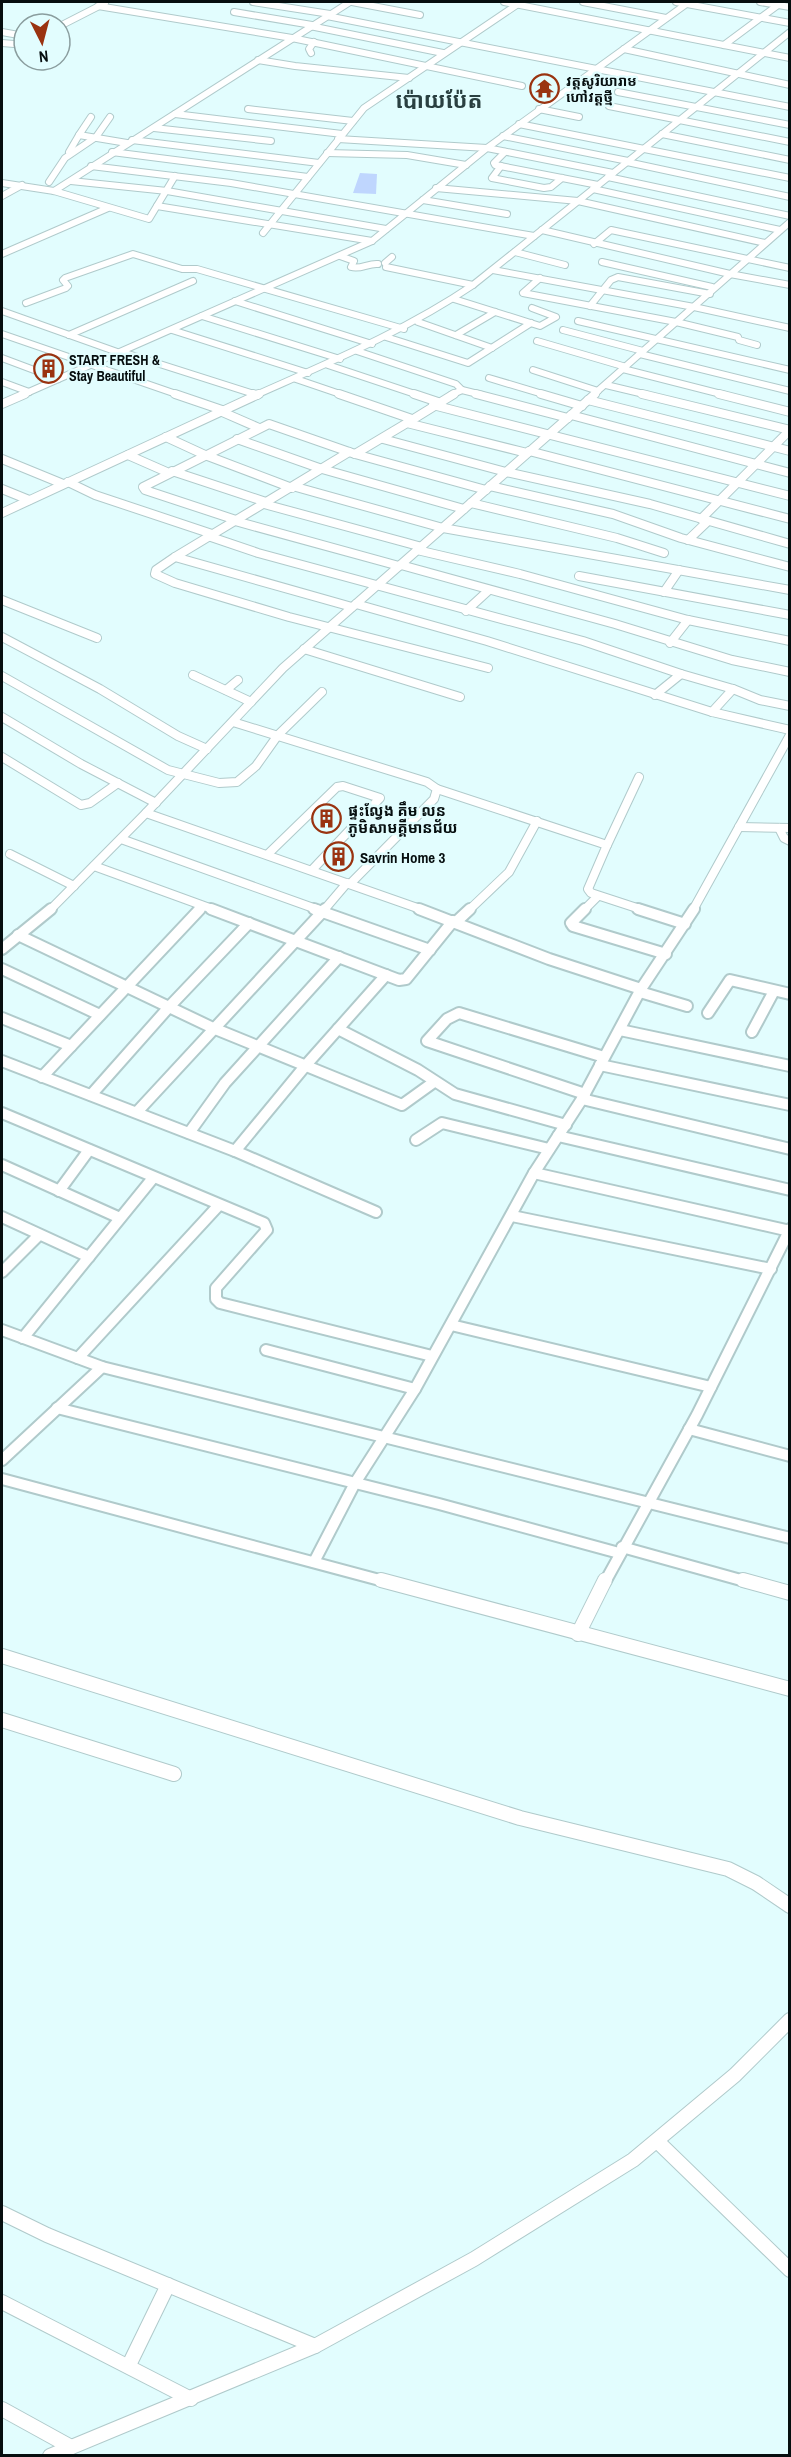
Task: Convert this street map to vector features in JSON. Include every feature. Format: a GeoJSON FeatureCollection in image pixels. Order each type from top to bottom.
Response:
{"type":"FeatureCollection","features":[{"type":"Feature","properties":{"kind":"street"},"geometry":{"type":"LineString","coordinates":[[72,20],[108,2]]}},
{"type":"Feature","properties":{"kind":"street"},"geometry":{"type":"LineString","coordinates":[[253,2],[789,107]]}},
{"type":"Feature","properties":{"kind":"street"},"geometry":{"type":"LineString","coordinates":[[54,191],[129,141],[154,128],[351,2],[420,15]]}},
{"type":"Feature","properties":{"kind":"street"},"geometry":{"type":"LineString","coordinates":[[504,2],[519,3],[789,58]]}},
{"type":"Feature","properties":{"kind":"street"},"geometry":{"type":"LineString","coordinates":[[583,2],[593,2],[666,18]]}},
{"type":"Feature","properties":{"kind":"street"},"geometry":{"type":"LineString","coordinates":[[676,2],[688,2],[789,23]]}},
{"type":"Feature","properties":{"kind":"street"},"geometry":{"type":"LineString","coordinates":[[2,404],[372,241],[486,148],[688,2]]}},
{"type":"Feature","properties":{"kind":"street"},"geometry":{"type":"LineString","coordinates":[[760,2],[779,3],[789,7]]}},
{"type":"Feature","properties":{"kind":"street"},"geometry":{"type":"LineString","coordinates":[[263,233],[364,108],[409,78],[424,65],[519,3]]}},
{"type":"Feature","properties":{"kind":"street"},"geometry":{"type":"LineString","coordinates":[[724,45],[779,3]]}},
{"type":"Feature","properties":{"kind":"street"},"geometry":{"type":"LineString","coordinates":[[98,6],[314,42],[522,86]]}},
{"type":"Feature","properties":{"kind":"street"},"geometry":{"type":"LineString","coordinates":[[234,12],[443,54]]}},
{"type":"Feature","properties":{"kind":"street"},"geometry":{"type":"LineString","coordinates":[[2,513],[418,322],[493,270],[789,32]]}},
{"type":"Feature","properties":{"kind":"street"},"geometry":{"type":"LineString","coordinates":[[779,40],[789,42]]}},
{"type":"Feature","properties":{"kind":"street"},"geometry":{"type":"LineString","coordinates":[[311,53],[309,49],[314,42]]}},
{"type":"Feature","properties":{"kind":"street"},"geometry":{"type":"LineString","coordinates":[[624,48],[789,85]]}},
{"type":"Feature","properties":{"kind":"street"},"geometry":{"type":"LineString","coordinates":[[258,60],[291,66],[361,71],[409,78]]}},
{"type":"Feature","properties":{"kind":"street"},"geometry":{"type":"LineString","coordinates":[[618,92],[789,124]]}},
{"type":"Feature","properties":{"kind":"street"},"geometry":{"type":"LineString","coordinates":[[609,106],[789,142]]}},
{"type":"Feature","properties":{"kind":"street"},"geometry":{"type":"LineString","coordinates":[[248,109],[353,121]]}},
{"type":"Feature","properties":{"kind":"street"},"geometry":{"type":"LineString","coordinates":[[539,110],[579,117]]}},
{"type":"Feature","properties":{"kind":"street"},"geometry":{"type":"LineString","coordinates":[[175,114],[340,136],[486,148],[789,216]]}},
{"type":"Feature","properties":{"kind":"street"},"geometry":{"type":"LineString","coordinates":[[49,182],[91,117]]}},
{"type":"Feature","properties":{"kind":"street"},"geometry":{"type":"LineString","coordinates":[[65,158],[96,137],[110,117]]}},
{"type":"Feature","properties":{"kind":"street"},"geometry":{"type":"LineString","coordinates":[[519,124],[789,178]]}},
{"type":"Feature","properties":{"kind":"street"},"geometry":{"type":"LineString","coordinates":[[154,128],[271,141]]}},
{"type":"Feature","properties":{"kind":"street"},"geometry":{"type":"LineString","coordinates":[[662,134],[789,160]]}},
{"type":"Feature","properties":{"kind":"street"},"geometry":{"type":"LineString","coordinates":[[79,135],[319,163]]}},
{"type":"Feature","properties":{"kind":"street"},"geometry":{"type":"LineString","coordinates":[[503,136],[789,197]]}},
{"type":"Feature","properties":{"kind":"street"},"geometry":{"type":"LineString","coordinates":[[112,152],[308,177]]}},
{"type":"Feature","properties":{"kind":"street"},"geometry":{"type":"LineString","coordinates":[[505,152],[494,162],[501,166],[562,178],[780,230]]}},
{"type":"Feature","properties":{"kind":"street"},"geometry":{"type":"LineString","coordinates":[[327,153],[407,155],[466,165]]}},
{"type":"Feature","properties":{"kind":"street"},"geometry":{"type":"LineString","coordinates":[[92,166],[231,183],[534,236]]}},
{"type":"Feature","properties":{"kind":"street"},"geometry":{"type":"LineString","coordinates":[[501,166],[492,178],[546,188],[562,178]]}},
{"type":"Feature","properties":{"kind":"street"},"geometry":{"type":"LineString","coordinates":[[2,183],[54,191],[149,219],[175,176]]}},
{"type":"Feature","properties":{"kind":"street"},"geometry":{"type":"LineString","coordinates":[[71,181],[167,191],[386,229]]}},
{"type":"Feature","properties":{"kind":"street"},"geometry":{"type":"LineString","coordinates":[[2,196],[22,185]]}},
{"type":"Feature","properties":{"kind":"street"},"geometry":{"type":"LineString","coordinates":[[436,188],[578,201],[765,243]]}},
{"type":"Feature","properties":{"kind":"street"},"geometry":{"type":"LineString","coordinates":[[423,200],[507,214]]}},
{"type":"Feature","properties":{"kind":"street"},"geometry":{"type":"LineString","coordinates":[[157,206],[372,241]]}},
{"type":"Feature","properties":{"kind":"street"},"geometry":{"type":"LineString","coordinates":[[2,254],[108,208]]}},
{"type":"Feature","properties":{"kind":"street"},"geometry":{"type":"LineString","coordinates":[[2,949],[46,914],[304,649],[789,222]]}},
{"type":"Feature","properties":{"kind":"street"},"geometry":{"type":"LineString","coordinates":[[594,244],[618,223]]}},
{"type":"Feature","properties":{"kind":"street"},"geometry":{"type":"LineString","coordinates":[[542,230],[594,244],[789,285]]}},
{"type":"Feature","properties":{"kind":"street"},"geometry":{"type":"LineString","coordinates":[[611,230],[789,268]]}},
{"type":"Feature","properties":{"kind":"street"},"geometry":{"type":"LineString","coordinates":[[515,252],[565,265]]}},
{"type":"Feature","properties":{"kind":"street"},"geometry":{"type":"LineString","coordinates":[[26,303],[66,288],[68,286],[63,280],[65,278],[129,254],[182,270],[197,269],[404,329]]}},
{"type":"Feature","properties":{"kind":"street"},"geometry":{"type":"LineString","coordinates":[[340,256],[354,261],[351,267],[355,268],[392,257]]}},
{"type":"Feature","properties":{"kind":"street"},"geometry":{"type":"LineString","coordinates":[[602,262],[712,291]]}},
{"type":"Feature","properties":{"kind":"street"},"geometry":{"type":"LineString","coordinates":[[378,263],[473,285]]}},
{"type":"Feature","properties":{"kind":"street"},"geometry":{"type":"LineString","coordinates":[[493,270],[694,307],[789,328]]}},
{"type":"Feature","properties":{"kind":"street"},"geometry":{"type":"LineString","coordinates":[[590,306],[611,280],[619,276],[712,291]]}},
{"type":"Feature","properties":{"kind":"street"},"geometry":{"type":"LineString","coordinates":[[540,278],[523,293],[676,322],[738,337],[739,340],[757,345]]}},
{"type":"Feature","properties":{"kind":"street"},"geometry":{"type":"LineString","coordinates":[[69,334],[193,281]]}},
{"type":"Feature","properties":{"kind":"street"},"geometry":{"type":"LineString","coordinates":[[454,299],[542,326],[556,316],[532,308]]}},
{"type":"Feature","properties":{"kind":"street"},"geometry":{"type":"LineString","coordinates":[[235,301],[372,344]]}},
{"type":"Feature","properties":{"kind":"street"},"geometry":{"type":"LineString","coordinates":[[2,311],[121,352],[257,394]]}},
{"type":"Feature","properties":{"kind":"street"},"geometry":{"type":"LineString","coordinates":[[456,335],[495,312]]}},
{"type":"Feature","properties":{"kind":"street"},"geometry":{"type":"LineString","coordinates":[[202,316],[340,359]]}},
{"type":"Feature","properties":{"kind":"street"},"geometry":{"type":"LineString","coordinates":[[578,321],[789,370]]}},
{"type":"Feature","properties":{"kind":"street"},"geometry":{"type":"LineString","coordinates":[[418,322],[492,348]]}},
{"type":"Feature","properties":{"kind":"street"},"geometry":{"type":"LineString","coordinates":[[386,338],[464,362],[472,362],[531,323]]}},
{"type":"Feature","properties":{"kind":"street"},"geometry":{"type":"LineString","coordinates":[[172,330],[308,374]]}},
{"type":"Feature","properties":{"kind":"street"},"geometry":{"type":"LineString","coordinates":[[563,330],[789,391]]}},
{"type":"Feature","properties":{"kind":"street"},"geometry":{"type":"LineString","coordinates":[[2,334],[221,411],[259,428]]}},
{"type":"Feature","properties":{"kind":"street"},"geometry":{"type":"LineString","coordinates":[[537,341],[624,368],[789,412]]}},
{"type":"Feature","properties":{"kind":"street"},"geometry":{"type":"LineString","coordinates":[[357,351],[456,384],[462,390],[789,473]]}},
{"type":"Feature","properties":{"kind":"street"},"geometry":{"type":"LineString","coordinates":[[2,358],[58,379]]}},
{"type":"Feature","properties":{"kind":"street"},"geometry":{"type":"LineString","coordinates":[[328,364],[436,404],[546,435],[666,463],[789,496]]}},
{"type":"Feature","properties":{"kind":"street"},"geometry":{"type":"LineString","coordinates":[[533,370],[598,392]]}},
{"type":"Feature","properties":{"kind":"street"},"geometry":{"type":"LineString","coordinates":[[489,378],[585,403],[789,450]]}},
{"type":"Feature","properties":{"kind":"street"},"geometry":{"type":"LineString","coordinates":[[296,379],[410,421],[789,519]]}},
{"type":"Feature","properties":{"kind":"street"},"geometry":{"type":"LineString","coordinates":[[2,382],[29,392]]}},
{"type":"Feature","properties":{"kind":"street"},"geometry":{"type":"LineString","coordinates":[[606,385],[789,430],[775,447],[755,463],[719,500],[704,520],[653,566]]}},
{"type":"Feature","properties":{"kind":"street"},"geometry":{"type":"LineString","coordinates":[[462,390],[436,404],[383,439],[322,469],[294,488],[210,535],[156,570],[155,574],[328,628],[488,668]]}},
{"type":"Feature","properties":{"kind":"street"},"geometry":{"type":"LineString","coordinates":[[789,567],[684,539],[613,514],[488,488],[352,453],[276,425],[259,428],[147,483],[143,488],[235,521],[615,624],[670,643],[732,660],[789,672]]}},
{"type":"Feature","properties":{"kind":"street"},"geometry":{"type":"LineString","coordinates":[[166,437],[205,455],[294,488],[443,528],[789,590]]}},
{"type":"Feature","properties":{"kind":"street"},"geometry":{"type":"LineString","coordinates":[[237,439],[322,469],[464,509]]}},
{"type":"Feature","properties":{"kind":"street"},"geometry":{"type":"LineString","coordinates":[[383,439],[506,472],[594,490],[789,544]]}},
{"type":"Feature","properties":{"kind":"street"},"geometry":{"type":"LineString","coordinates":[[129,455],[170,472],[265,503],[419,548],[688,620],[789,641]]}},
{"type":"Feature","properties":{"kind":"street"},"geometry":{"type":"LineString","coordinates":[[2,459],[95,495],[210,535],[234,546],[583,641],[733,689],[760,700],[789,706]]}},
{"type":"Feature","properties":{"kind":"street"},"geometry":{"type":"LineString","coordinates":[[2,489],[29,500]]}},
{"type":"Feature","properties":{"kind":"street"},"geometry":{"type":"LineString","coordinates":[[471,503],[617,538],[664,554]]}},
{"type":"Feature","properties":{"kind":"street"},"geometry":{"type":"LineString","coordinates":[[175,557],[487,641],[712,712],[789,730]]}},
{"type":"Feature","properties":{"kind":"street"},"geometry":{"type":"LineString","coordinates":[[664,592],[679,570]]}},
{"type":"Feature","properties":{"kind":"street"},"geometry":{"type":"LineString","coordinates":[[579,576],[789,615]]}},
{"type":"Feature","properties":{"kind":"street"},"geometry":{"type":"LineString","coordinates":[[466,611],[489,590]]}},
{"type":"Feature","properties":{"kind":"street"},"geometry":{"type":"LineString","coordinates":[[2,600],[96,638]]}},
{"type":"Feature","properties":{"kind":"street"},"geometry":{"type":"LineString","coordinates":[[670,643],[688,620]]}},
{"type":"Feature","properties":{"kind":"street"},"geometry":{"type":"LineString","coordinates":[[2,637],[99,689],[178,736],[207,749]]}},
{"type":"Feature","properties":{"kind":"street"},"geometry":{"type":"LineString","coordinates":[[304,649],[460,697]]}},
{"type":"Feature","properties":{"kind":"street"},"geometry":{"type":"LineString","coordinates":[[655,694],[681,674]]}},
{"type":"Feature","properties":{"kind":"street"},"geometry":{"type":"LineString","coordinates":[[193,675],[251,702]]}},
{"type":"Feature","properties":{"kind":"street"},"geometry":{"type":"LineString","coordinates":[[2,676],[135,753],[182,775],[219,783],[237,782],[256,766],[278,735],[321,692]]}},
{"type":"Feature","properties":{"kind":"street"},"geometry":{"type":"LineString","coordinates":[[226,690],[238,680]]}},
{"type":"Feature","properties":{"kind":"street"},"geometry":{"type":"LineString","coordinates":[[712,712],[733,689]]}},
{"type":"Feature","properties":{"kind":"street"},"geometry":{"type":"LineString","coordinates":[[2,717],[156,803]]}},
{"type":"Feature","properties":{"kind":"street"},"geometry":{"type":"LineString","coordinates":[[233,722],[427,782],[437,789],[607,845]]}},
{"type":"Feature","properties":{"kind":"street"},"geometry":{"type":"LineString","coordinates":[[314,1562],[355,1483],[415,1389],[534,1173],[584,1097],[641,990],[685,924],[789,735]]}},
{"type":"Feature","properties":{"kind":"street"},"geometry":{"type":"LineString","coordinates":[[2,757],[81,805],[90,803],[118,783]]}},
{"type":"Feature","properties":{"kind":"street"},"geometry":{"type":"LineString","coordinates":[[778,757],[789,759]]}},
{"type":"Feature","properties":{"kind":"street"},"geometry":{"type":"LineString","coordinates":[[639,777],[588,889],[597,897],[685,924]]}},
{"type":"Feature","properties":{"kind":"street"},"geometry":{"type":"LineString","coordinates":[[267,854],[337,787],[343,786],[380,798],[312,870]]}},
{"type":"Feature","properties":{"kind":"street"},"geometry":{"type":"LineString","coordinates":[[137,1112],[349,883],[434,799],[437,789]]}},
{"type":"Feature","properties":{"kind":"street"},"geometry":{"type":"LineString","coordinates":[[146,813],[349,883],[549,959],[687,1006]]}},
{"type":"Feature","properties":{"kind":"street"},"geometry":{"type":"LineString","coordinates":[[93,866],[403,981],[454,921],[509,872],[537,821]]}},
{"type":"Feature","properties":{"kind":"street"},"geometry":{"type":"LineString","coordinates":[[739,827],[784,828],[784,838],[789,841]]}},
{"type":"Feature","properties":{"kind":"street"},"geometry":{"type":"LineString","coordinates":[[121,839],[430,950]]}},
{"type":"Feature","properties":{"kind":"street"},"geometry":{"type":"LineString","coordinates":[[10,854],[74,886]]}},
{"type":"Feature","properties":{"kind":"street"},"geometry":{"type":"LineString","coordinates":[[597,897],[571,923],[573,926],[666,954]]}},
{"type":"Feature","properties":{"kind":"street"},"geometry":{"type":"LineString","coordinates":[[42,1077],[202,906]]}},
{"type":"Feature","properties":{"kind":"street"},"geometry":{"type":"LineString","coordinates":[[91,1095],[169,1007],[249,923]]}},
{"type":"Feature","properties":{"kind":"street"},"geometry":{"type":"LineString","coordinates":[[18,935],[213,1028],[402,1105],[434,1082]]}},
{"type":"Feature","properties":{"kind":"street"},"geometry":{"type":"LineString","coordinates":[[189,1133],[225,1083],[339,957]]}},
{"type":"Feature","properties":{"kind":"street"},"geometry":{"type":"LineString","coordinates":[[2,969],[100,1015]]}},
{"type":"Feature","properties":{"kind":"street"},"geometry":{"type":"LineString","coordinates":[[235,1151],[306,1065],[386,975]]}},
{"type":"Feature","properties":{"kind":"street"},"geometry":{"type":"LineString","coordinates":[[708,1013],[728,980],[789,994]]}},
{"type":"Feature","properties":{"kind":"street"},"geometry":{"type":"LineString","coordinates":[[752,1032],[774,991]]}},
{"type":"Feature","properties":{"kind":"street"},"geometry":{"type":"LineString","coordinates":[[789,1105],[602,1061],[459,1013],[447,1019],[428,1041],[428,1043],[584,1097],[789,1149]]}},
{"type":"Feature","properties":{"kind":"street"},"geometry":{"type":"LineString","coordinates":[[2,1018],[71,1046]]}},
{"type":"Feature","properties":{"kind":"street"},"geometry":{"type":"LineString","coordinates":[[338,1029],[418,1070],[455,1094],[566,1125]]}},
{"type":"Feature","properties":{"kind":"street"},"geometry":{"type":"LineString","coordinates":[[620,1030],[789,1066]]}},
{"type":"Feature","properties":{"kind":"street"},"geometry":{"type":"LineString","coordinates":[[2,1061],[235,1151],[376,1212]]}},
{"type":"Feature","properties":{"kind":"street"},"geometry":{"type":"LineString","coordinates":[[3,1116],[264,1223],[267,1230],[216,1288],[216,1299],[220,1303],[432,1356]]}},
{"type":"Feature","properties":{"kind":"street"},"geometry":{"type":"LineString","coordinates":[[416,1140],[442,1123],[549,1149]]}},
{"type":"Feature","properties":{"kind":"street"},"geometry":{"type":"LineString","coordinates":[[558,1136],[789,1190]]}},
{"type":"Feature","properties":{"kind":"street"},"geometry":{"type":"LineString","coordinates":[[59,1191],[88,1150]]}},
{"type":"Feature","properties":{"kind":"street"},"geometry":{"type":"LineString","coordinates":[[2,1165],[120,1218]]}},
{"type":"Feature","properties":{"kind":"street"},"geometry":{"type":"LineString","coordinates":[[534,1173],[789,1230],[711,1387],[650,1502],[620,1550],[578,1634]]}},
{"type":"Feature","properties":{"kind":"street"},"geometry":{"type":"LineString","coordinates":[[24,1338],[153,1178]]}},
{"type":"Feature","properties":{"kind":"street"},"geometry":{"type":"LineString","coordinates":[[78,1358],[219,1205]]}},
{"type":"Feature","properties":{"kind":"street"},"geometry":{"type":"LineString","coordinates":[[512,1216],[771,1269]]}},
{"type":"Feature","properties":{"kind":"street"},"geometry":{"type":"LineString","coordinates":[[2,1217],[89,1257]]}},
{"type":"Feature","properties":{"kind":"street"},"geometry":{"type":"LineString","coordinates":[[2,1272],[39,1235]]}},
{"type":"Feature","properties":{"kind":"street"},"geometry":{"type":"LineString","coordinates":[[451,1325],[711,1387]]}},
{"type":"Feature","properties":{"kind":"street"},"geometry":{"type":"LineString","coordinates":[[2,1330],[102,1367],[789,1538]]}},
{"type":"Feature","properties":{"kind":"street"},"geometry":{"type":"LineString","coordinates":[[266,1350],[415,1389]]}},
{"type":"Feature","properties":{"kind":"street"},"geometry":{"type":"LineString","coordinates":[[2,1460],[102,1367]]}},
{"type":"Feature","properties":{"kind":"street"},"geometry":{"type":"LineString","coordinates":[[57,1408],[789,1593]]}},
{"type":"Feature","properties":{"kind":"street"},"geometry":{"type":"LineString","coordinates":[[689,1429],[789,1456]]}},
{"type":"Feature","properties":{"kind":"street"},"geometry":{"type":"LineString","coordinates":[[2,1479],[789,1689]]}},
{"type":"Feature","properties":{"kind":"street"},"geometry":{"type":"LineString","coordinates":[[2,1656],[520,1818],[696,1859],[728,1869],[756,1883],[789,1906]]}},
{"type":"Feature","properties":{"kind":"street"},"geometry":{"type":"LineString","coordinates":[[2,1720],[174,1774]]}},
{"type":"Feature","properties":{"kind":"street"},"geometry":{"type":"LineString","coordinates":[[50,2456],[315,2346],[474,2259],[633,2160],[735,2075],[789,2019]]}},
{"type":"Feature","properties":{"kind":"street"},"geometry":{"type":"LineString","coordinates":[[657,2141],[789,2270]]}},
{"type":"Feature","properties":{"kind":"street"},"geometry":{"type":"LineString","coordinates":[[2,2213],[47,2235],[315,2346]]}},
{"type":"Feature","properties":{"kind":"street"},"geometry":{"type":"LineString","coordinates":[[129,2365],[168,2285]]}},
{"type":"Feature","properties":{"kind":"street"},"geometry":{"type":"LineString","coordinates":[[2,2302],[129,2365],[191,2399]]}},
{"type":"Feature","properties":{"kind":"street"},"geometry":{"type":"LineString","coordinates":[[2,2409],[71,2447]]}},
{"type":"Feature","properties":{"kind":"water"},"geometry":{"type":"Polygon","coordinates":[[[360,173],[377,174],[376,194],[353,193],[360,173]]]}},
{"type":"Feature","properties":{"kind":"place","name":"វត្តសូរិយារាម ហៅវត្តថ្មី"},"geometry":{"type":"Point","coordinates":[545,89]}},
{"type":"Feature","properties":{"kind":"place","name":"START FRESH & Stay Beautiful"},"geometry":{"type":"Point","coordinates":[48,368]}},
{"type":"Feature","properties":{"kind":"place","name":"ផ្ទះល្វែង គឹម លន ភូមិសាមគ្គីមានជ័យ"},"geometry":{"type":"Point","coordinates":[327,819]}},
{"type":"Feature","properties":{"kind":"place","name":"Savrin Home 3"},"geometry":{"type":"Point","coordinates":[339,857]}},
{"type":"Feature","properties":{"kind":"district","name":"ប៉ោយប៉ែត"},"geometry":{"type":"Point","coordinates":[439,100]}}]}
